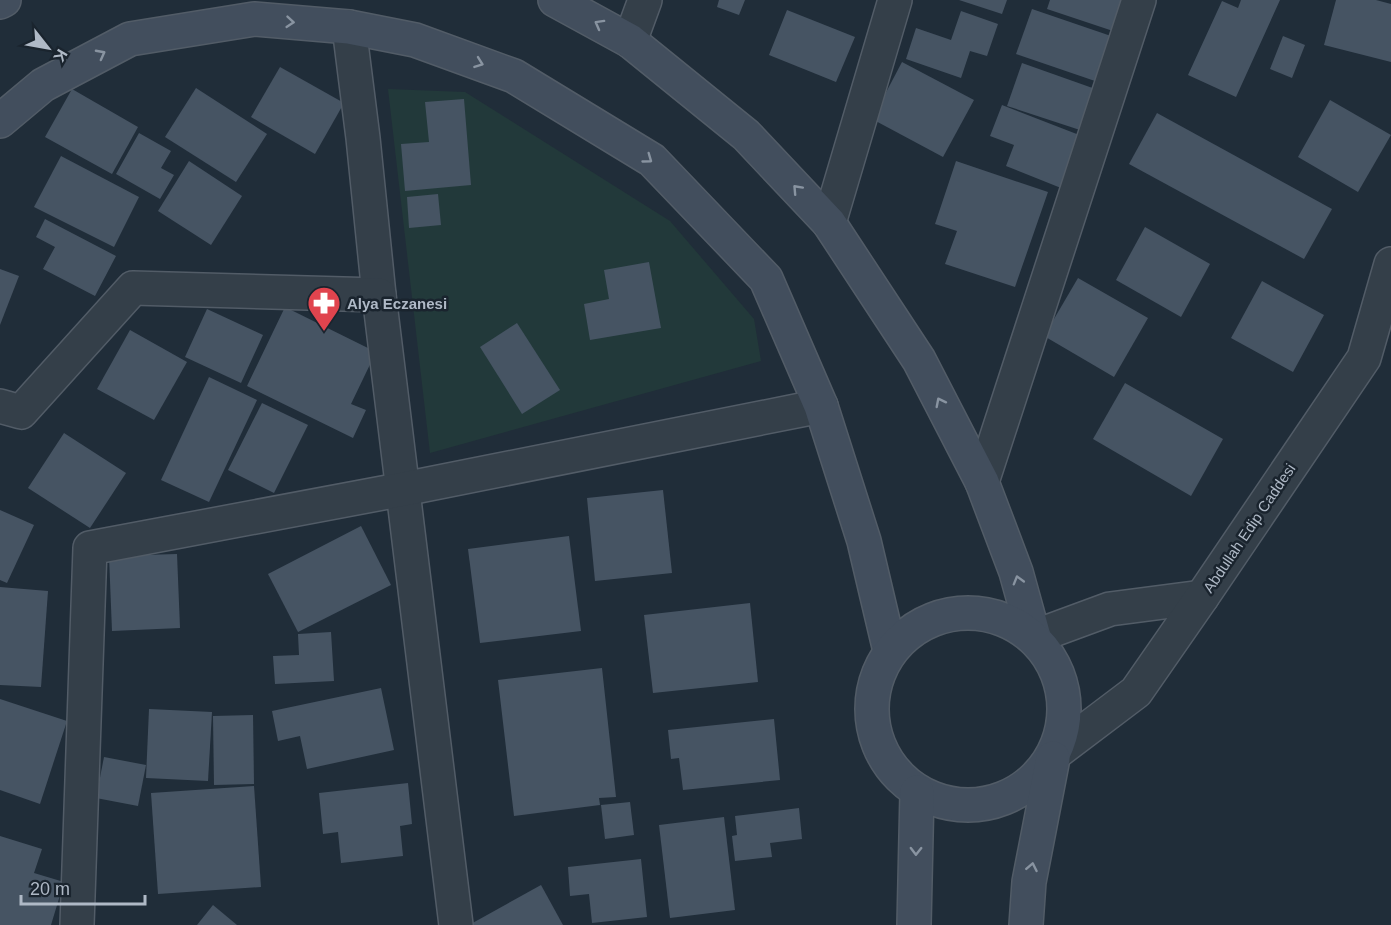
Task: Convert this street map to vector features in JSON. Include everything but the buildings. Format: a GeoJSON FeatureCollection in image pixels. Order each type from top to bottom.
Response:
{"type":"FeatureCollection","features":[{"type":"Feature","properties":{"kind":"main road"},"geometry":{"type":"LineString","coordinates":[[0,2],[4,0]]}},
{"type":"Feature","properties":{"kind":"main road"},"geometry":{"type":"LineString","coordinates":[[555,0],[630,41],[746,135],[829,223],[919,360],[982,482],[1016,572],[1034,637]]}},
{"type":"Feature","properties":{"kind":"main road"},"geometry":{"type":"LineString","coordinates":[[0,121],[43,85],[130,39],[254,19],[349,27],[415,40],[514,76],[652,160],[766,279],[821,406],[864,541],[890,651]]}},
{"type":"Feature","properties":{"kind":"main road"},"geometry":{"type":"LineString","coordinates":[[1026,925],[1029,882],[1054,754],[1064,725],[1064,693],[1054,662],[1034,637],[1007,620],[975,612],[943,616],[914,629],[890,651],[876,680],[872,712],[877,743],[893,771],[917,792],[946,804],[978,806],[998,801],[1008,798],[1034,780],[1054,754]]}},
{"type":"Feature","properties":{"kind":"main road"},"geometry":{"type":"LineString","coordinates":[[915,925],[917,792]]}},
{"type":"Feature","properties":{"kind":"street"},"geometry":{"type":"LineString","coordinates":[[630,41],[645,0]]}},
{"type":"Feature","properties":{"kind":"street"},"geometry":{"type":"LineString","coordinates":[[829,223],[895,0]]}},
{"type":"Feature","properties":{"kind":"street"},"geometry":{"type":"LineString","coordinates":[[982,482],[1139,0]]}},
{"type":"Feature","properties":{"kind":"street"},"geometry":{"type":"LineString","coordinates":[[349,27],[379,295],[456,925]]}},
{"type":"Feature","properties":{"kind":"street","name":"Abdullah Edip Caddesi"},"geometry":{"type":"LineString","coordinates":[[1054,754],[1136,692],[1202,597],[1364,358],[1391,264]]}},
{"type":"Feature","properties":{"kind":"street"},"geometry":{"type":"LineString","coordinates":[[0,406],[21,412],[133,288],[379,295]]}},
{"type":"Feature","properties":{"kind":"street"},"geometry":{"type":"LineString","coordinates":[[77,925],[90,548],[404,489],[821,406]]}},
{"type":"Feature","properties":{"kind":"street"},"geometry":{"type":"LineString","coordinates":[[1034,637],[1110,609],[1202,597]]}},
{"type":"Feature","properties":{"kind":"green space"},"geometry":{"type":"Polygon","coordinates":[[[388,89],[465,92],[670,221],[754,319],[761,361],[430,453],[388,89]]]}},
{"type":"Feature","properties":{"kind":"place","name":"Alya Eczanesi"},"geometry":{"type":"Point","coordinates":[324,332]}}]}
